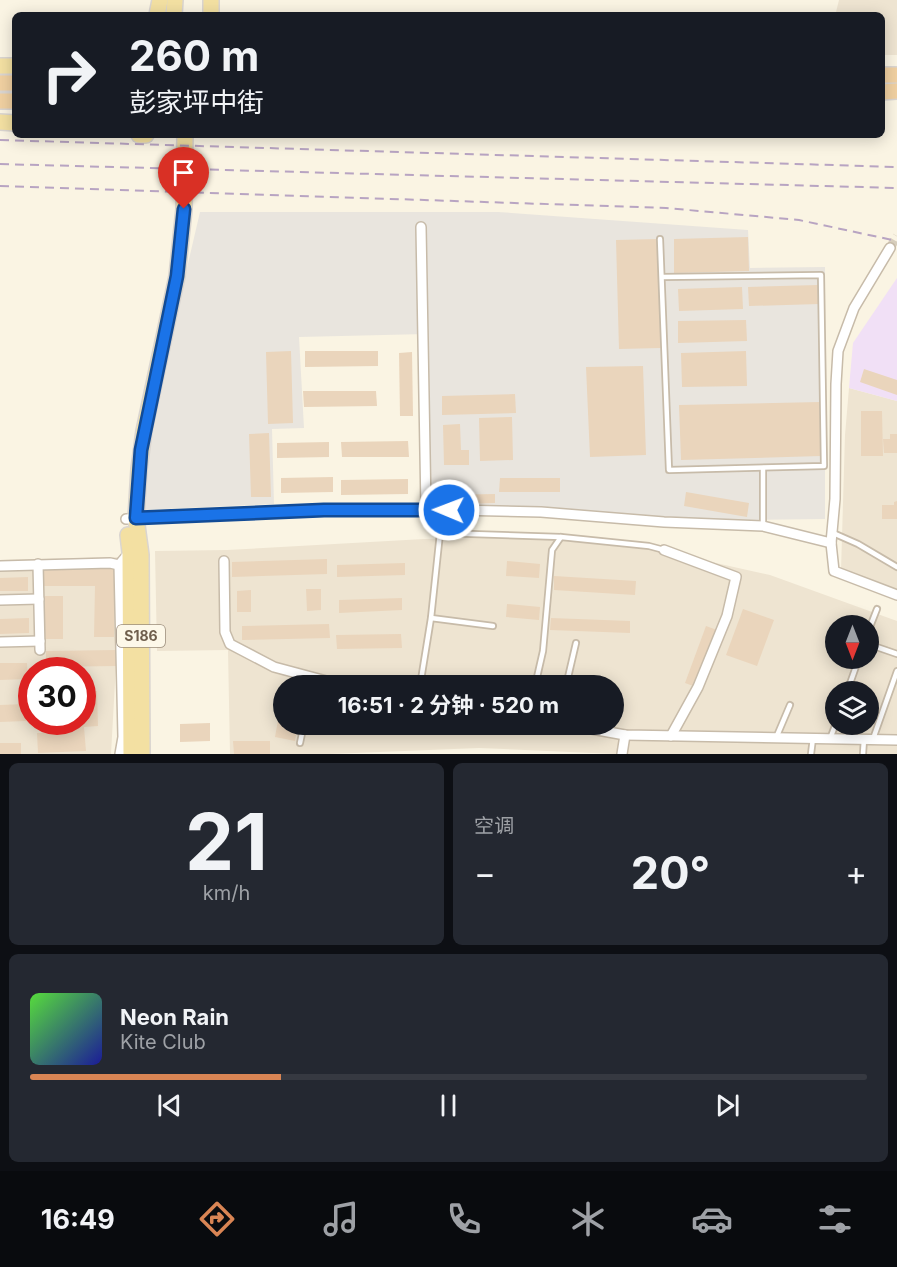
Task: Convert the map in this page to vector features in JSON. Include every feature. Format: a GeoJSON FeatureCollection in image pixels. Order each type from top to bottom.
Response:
{"type":"FeatureCollection","features":[{"type":"Feature","properties":{"kind":"main road"},"geometry":{"type":"LineString","coordinates":[[131,518],[129,469],[135,429],[168,274],[175,209],[176,138]]}},
{"type":"Feature","properties":{"kind":"main road"},"geometry":{"type":"LineString","coordinates":[[131,518],[144,431],[177,276],[184,209],[185,138]]}},
{"type":"Feature","properties":{"kind":"main road","name":"S186"},"geometry":{"type":"LineString","coordinates":[[131,518],[131,754]]}},
{"type":"Feature","properties":{"kind":"main road","name":"S186"},"geometry":{"type":"LineString","coordinates":[[131,518],[141,555],[142,754]]}},
{"type":"Feature","properties":{"kind":"street"},"geometry":{"type":"LineString","coordinates":[[421,227],[426,509]]}},
{"type":"Feature","properties":{"kind":"street"},"geometry":{"type":"LineString","coordinates":[[890,248],[854,308],[838,351],[832,538],[834,571],[897,595]]}},
{"type":"Feature","properties":{"kind":"street"},"geometry":{"type":"LineString","coordinates":[[131,518],[324,510],[426,509],[541,512],[664,522],[763,526],[832,538]]}},
{"type":"Feature","properties":{"kind":"street"},"geometry":{"type":"LineString","coordinates":[[664,550],[736,577],[727,616],[698,687],[671,736]]}},
{"type":"Feature","properties":{"kind":"street"},"geometry":{"type":"LineString","coordinates":[[120,754],[123,737],[119,565],[130,552]]}},
{"type":"Feature","properties":{"kind":"street"},"geometry":{"type":"LineString","coordinates":[[224,561],[225,632],[230,644],[274,667],[295,675]]}},
{"type":"Feature","properties":{"kind":"street"},"geometry":{"type":"LineString","coordinates":[[0,566],[110,563],[119,565]]}},
{"type":"Feature","properties":{"kind":"street"},"geometry":{"type":"LineString","coordinates":[[0,642],[40,646],[38,564]]}},
{"type":"Feature","properties":{"kind":"street"},"geometry":{"type":"LineString","coordinates":[[0,600],[39,599]]}},
{"type":"Feature","properties":{"kind":"street"},"geometry":{"type":"LineString","coordinates":[[622,754],[625,735],[897,740]]}},
{"type":"Feature","properties":{"kind":"lane"},"geometry":{"type":"LineString","coordinates":[[660,239],[669,470],[824,466],[821,275],[662,277]]}},
{"type":"Feature","properties":{"kind":"lane"},"geometry":{"type":"LineString","coordinates":[[762,468],[763,526]]}},
{"type":"Feature","properties":{"kind":"lane"},"geometry":{"type":"LineString","coordinates":[[422,675],[431,618],[440,533],[561,537],[649,546],[664,550]]}},
{"type":"Feature","properties":{"kind":"lane"},"geometry":{"type":"LineString","coordinates":[[538,675],[543,651],[552,550],[561,537]]}},
{"type":"Feature","properties":{"kind":"lane"},"geometry":{"type":"LineString","coordinates":[[832,538],[858,544],[897,567]]}},
{"type":"Feature","properties":{"kind":"lane"},"geometry":{"type":"LineString","coordinates":[[875,615],[877,609]]}},
{"type":"Feature","properties":{"kind":"lane"},"geometry":{"type":"LineString","coordinates":[[431,618],[493,626]]}},
{"type":"Feature","properties":{"kind":"lane"},"geometry":{"type":"LineString","coordinates":[[569,675],[576,643]]}},
{"type":"Feature","properties":{"kind":"lane"},"geometry":{"type":"LineString","coordinates":[[879,648],[897,654]]}},
{"type":"Feature","properties":{"kind":"lane"},"geometry":{"type":"LineString","coordinates":[[863,754],[897,671]]}},
{"type":"Feature","properties":{"kind":"lane"},"geometry":{"type":"LineString","coordinates":[[776,738],[790,705]]}},
{"type":"Feature","properties":{"kind":"lane"},"geometry":{"type":"LineString","coordinates":[[300,743],[302,735]]}},
{"type":"Feature","properties":{"kind":"lane"},"geometry":{"type":"LineString","coordinates":[[830,739],[832,735]]}},
{"type":"Feature","properties":{"kind":"lane"},"geometry":{"type":"LineString","coordinates":[[811,754],[813,738]]}},
{"type":"Feature","properties":{"kind":"shaded area"},"geometry":{"type":"Polygon","coordinates":[[[839,0],[897,0],[897,55],[885,55],[885,12],[836,12],[839,0]]]}},
{"type":"Feature","properties":{"kind":"shaded area"},"geometry":{"type":"Polygon","coordinates":[[[200,212],[498,212],[748,230],[750,268],[825,267],[825,519],[678,521],[555,508],[430,508],[426,334],[299,337],[304,428],[272,429],[274,504],[144,510],[146,444],[200,212]]]}},
{"type":"Feature","properties":{"kind":"shaded area"},"geometry":{"type":"Polygon","coordinates":[[[897,278],[897,401],[849,388],[853,343],[897,278]]]}},
{"type":"Feature","properties":{"kind":"shaded area"},"geometry":{"type":"Polygon","coordinates":[[[849,388],[897,401],[897,594],[841,571],[845,435],[849,388]]]}},
{"type":"Feature","properties":{"kind":"shaded area"},"geometry":{"type":"Polygon","coordinates":[[[527,537],[662,551],[770,575],[897,621],[897,754],[615,754],[479,748],[330,754],[230,754],[228,650],[157,651],[155,551],[227,550],[424,539],[527,537]]]}},
{"type":"Feature","properties":{"kind":"shaded area"},"geometry":{"type":"Polygon","coordinates":[[[122,557],[111,754],[0,754],[0,560],[122,557]]]}},
{"type":"Feature","properties":{"kind":"building"},"geometry":{"type":"Polygon","coordinates":[[[748,237],[749,271],[674,273],[674,239],[748,237]]]}},
{"type":"Feature","properties":{"kind":"building"},"geometry":{"type":"Polygon","coordinates":[[[658,239],[661,348],[619,349],[616,240],[658,239]]]}},
{"type":"Feature","properties":{"kind":"building"},"geometry":{"type":"Polygon","coordinates":[[[818,285],[819,304],[749,306],[748,287],[818,285]]]}},
{"type":"Feature","properties":{"kind":"building"},"geometry":{"type":"Polygon","coordinates":[[[742,287],[743,309],[679,311],[678,289],[742,287]]]}},
{"type":"Feature","properties":{"kind":"building"},"geometry":{"type":"Polygon","coordinates":[[[746,320],[747,341],[678,343],[678,321],[746,320]]]}},
{"type":"Feature","properties":{"kind":"building"},"geometry":{"type":"Polygon","coordinates":[[[291,351],[293,423],[268,424],[266,352],[291,351]]]}},
{"type":"Feature","properties":{"kind":"building"},"geometry":{"type":"Polygon","coordinates":[[[305,351],[378,351],[378,366],[305,367],[305,351]]]}},
{"type":"Feature","properties":{"kind":"building"},"geometry":{"type":"Polygon","coordinates":[[[746,351],[747,386],[682,387],[681,353],[746,351]]]}},
{"type":"Feature","properties":{"kind":"building"},"geometry":{"type":"Polygon","coordinates":[[[412,352],[413,416],[400,416],[399,353],[412,352]]]}},
{"type":"Feature","properties":{"kind":"building"},"geometry":{"type":"Polygon","coordinates":[[[643,366],[646,455],[590,457],[586,367],[643,366]]]}},
{"type":"Feature","properties":{"kind":"building"},"geometry":{"type":"Polygon","coordinates":[[[864,369],[897,380],[897,395],[860,382],[864,369]]]}},
{"type":"Feature","properties":{"kind":"building"},"geometry":{"type":"Polygon","coordinates":[[[303,391],[376,391],[377,406],[304,407],[303,391]]]}},
{"type":"Feature","properties":{"kind":"building"},"geometry":{"type":"Polygon","coordinates":[[[515,394],[516,413],[442,415],[442,396],[515,394]]]}},
{"type":"Feature","properties":{"kind":"building"},"geometry":{"type":"Polygon","coordinates":[[[820,402],[821,456],[681,460],[679,405],[820,402]]]}},
{"type":"Feature","properties":{"kind":"building"},"geometry":{"type":"Polygon","coordinates":[[[861,411],[882,411],[883,456],[861,456],[861,411]]]}},
{"type":"Feature","properties":{"kind":"building"},"geometry":{"type":"Polygon","coordinates":[[[512,417],[513,460],[480,461],[479,418],[512,417]]]}},
{"type":"Feature","properties":{"kind":"building"},"geometry":{"type":"Polygon","coordinates":[[[460,424],[461,450],[469,450],[469,465],[444,465],[443,425],[460,424]]]}},
{"type":"Feature","properties":{"kind":"building"},"geometry":{"type":"Polygon","coordinates":[[[269,433],[271,497],[251,497],[249,434],[269,433]]]}},
{"type":"Feature","properties":{"kind":"building"},"geometry":{"type":"Polygon","coordinates":[[[890,434],[897,434],[897,453],[884,453],[883,439],[890,439],[890,434]]]}},
{"type":"Feature","properties":{"kind":"building"},"geometry":{"type":"Polygon","coordinates":[[[408,441],[409,457],[342,457],[341,442],[408,441]]]}},
{"type":"Feature","properties":{"kind":"building"},"geometry":{"type":"Polygon","coordinates":[[[329,442],[329,457],[277,458],[277,443],[329,442]]]}},
{"type":"Feature","properties":{"kind":"building"},"geometry":{"type":"Polygon","coordinates":[[[333,477],[333,492],[281,493],[281,478],[333,477]]]}},
{"type":"Feature","properties":{"kind":"building"},"geometry":{"type":"Polygon","coordinates":[[[500,478],[560,478],[560,492],[499,492],[500,478]]]}},
{"type":"Feature","properties":{"kind":"building"},"geometry":{"type":"Polygon","coordinates":[[[408,479],[408,494],[341,495],[341,480],[408,479]]]}},
{"type":"Feature","properties":{"kind":"building"},"geometry":{"type":"Polygon","coordinates":[[[686,492],[749,503],[747,517],[684,506],[686,492]]]}},
{"type":"Feature","properties":{"kind":"building"},"geometry":{"type":"Polygon","coordinates":[[[495,494],[495,503],[443,505],[442,495],[495,494]]]}},
{"type":"Feature","properties":{"kind":"building"},"geometry":{"type":"Polygon","coordinates":[[[897,501],[897,519],[882,519],[882,505],[894,505],[897,501]]]}},
{"type":"Feature","properties":{"kind":"building"},"geometry":{"type":"Polygon","coordinates":[[[327,559],[327,574],[232,577],[232,562],[327,559]]]}},
{"type":"Feature","properties":{"kind":"building"},"geometry":{"type":"Polygon","coordinates":[[[507,561],[540,564],[539,578],[506,576],[507,561]]]}},
{"type":"Feature","properties":{"kind":"building"},"geometry":{"type":"Polygon","coordinates":[[[405,563],[405,575],[337,577],[337,565],[405,563]]]}},
{"type":"Feature","properties":{"kind":"building"},"geometry":{"type":"Polygon","coordinates":[[[44,569],[115,569],[114,637],[94,637],[95,586],[44,586],[44,569]]]}},
{"type":"Feature","properties":{"kind":"building"},"geometry":{"type":"Polygon","coordinates":[[[554,576],[636,581],[635,595],[554,590],[554,576]]]}},
{"type":"Feature","properties":{"kind":"building"},"geometry":{"type":"Polygon","coordinates":[[[28,577],[28,591],[0,591],[0,578],[28,577]]]}},
{"type":"Feature","properties":{"kind":"building"},"geometry":{"type":"Polygon","coordinates":[[[306,589],[321,589],[321,610],[307,611],[306,589]]]}},
{"type":"Feature","properties":{"kind":"building"},"geometry":{"type":"Polygon","coordinates":[[[251,590],[251,612],[237,612],[237,591],[251,590]]]}},
{"type":"Feature","properties":{"kind":"building"},"geometry":{"type":"Polygon","coordinates":[[[45,596],[63,596],[63,639],[45,639],[45,596]]]}},
{"type":"Feature","properties":{"kind":"building"},"geometry":{"type":"Polygon","coordinates":[[[402,598],[402,610],[339,613],[339,600],[402,598]]]}},
{"type":"Feature","properties":{"kind":"building"},"geometry":{"type":"Polygon","coordinates":[[[507,604],[540,607],[539,620],[506,617],[507,604]]]}},
{"type":"Feature","properties":{"kind":"building"},"geometry":{"type":"Polygon","coordinates":[[[743,609],[774,620],[757,666],[726,655],[743,609]]]}},
{"type":"Feature","properties":{"kind":"building"},"geometry":{"type":"Polygon","coordinates":[[[29,618],[29,633],[0,634],[0,619],[29,618]]]}},
{"type":"Feature","properties":{"kind":"building"},"geometry":{"type":"Polygon","coordinates":[[[551,618],[630,621],[630,633],[550,630],[551,618]]]}},
{"type":"Feature","properties":{"kind":"building"},"geometry":{"type":"Polygon","coordinates":[[[329,624],[330,638],[242,640],[242,626],[329,624]]]}},
{"type":"Feature","properties":{"kind":"building"},"geometry":{"type":"Polygon","coordinates":[[[706,626],[717,630],[696,687],[685,683],[706,626]]]}},
{"type":"Feature","properties":{"kind":"building"},"geometry":{"type":"Polygon","coordinates":[[[401,634],[402,648],[337,649],[336,635],[401,634]]]}},
{"type":"Feature","properties":{"kind":"building"},"geometry":{"type":"Polygon","coordinates":[[[116,650],[116,666],[96,666],[96,657],[46,657],[46,651],[116,650]]]}},
{"type":"Feature","properties":{"kind":"building"},"geometry":{"type":"Polygon","coordinates":[[[0,663],[18,663],[18,679],[0,680],[0,663]]]}},
{"type":"Feature","properties":{"kind":"building"},"geometry":{"type":"Polygon","coordinates":[[[96,691],[97,691],[98,726],[96,726],[96,691]]]}},
{"type":"Feature","properties":{"kind":"building"},"geometry":{"type":"Polygon","coordinates":[[[18,704],[18,721],[0,722],[0,705],[18,704]]]}},
{"type":"Feature","properties":{"kind":"building"},"geometry":{"type":"Polygon","coordinates":[[[210,723],[210,741],[180,742],[180,724],[210,723]]]}},
{"type":"Feature","properties":{"kind":"building"},"geometry":{"type":"Polygon","coordinates":[[[37,735],[85,735],[86,751],[38,753],[37,735]]]}},
{"type":"Feature","properties":{"kind":"building"},"geometry":{"type":"Polygon","coordinates":[[[275,735],[296,735],[295,741],[275,737],[275,735]]]}},
{"type":"Feature","properties":{"kind":"building"},"geometry":{"type":"Polygon","coordinates":[[[233,741],[270,741],[270,754],[234,754],[233,741]]]}},
{"type":"Feature","properties":{"kind":"building"},"geometry":{"type":"Polygon","coordinates":[[[0,743],[21,743],[21,754],[0,754],[0,743]]]}},
{"type":"Feature","properties":{"kind":"tunnel"},"geometry":{"type":"LineString","coordinates":[[890,248],[897,236]]}},
{"type":"Feature","properties":{"kind":"railway"},"geometry":{"type":"LineString","coordinates":[[0,140],[897,167]]}},
{"type":"Feature","properties":{"kind":"railway"},"geometry":{"type":"LineString","coordinates":[[0,164],[897,188]]}},
{"type":"Feature","properties":{"kind":"railway"},"geometry":{"type":"LineString","coordinates":[[0,186],[666,208],[799,220],[897,241]]}},
{"type":"Feature","properties":{"kind":"route"},"geometry":{"type":"LineString","coordinates":[[184,209],[177,276],[141,450],[136,518],[324,510],[449,510]]}}]}
